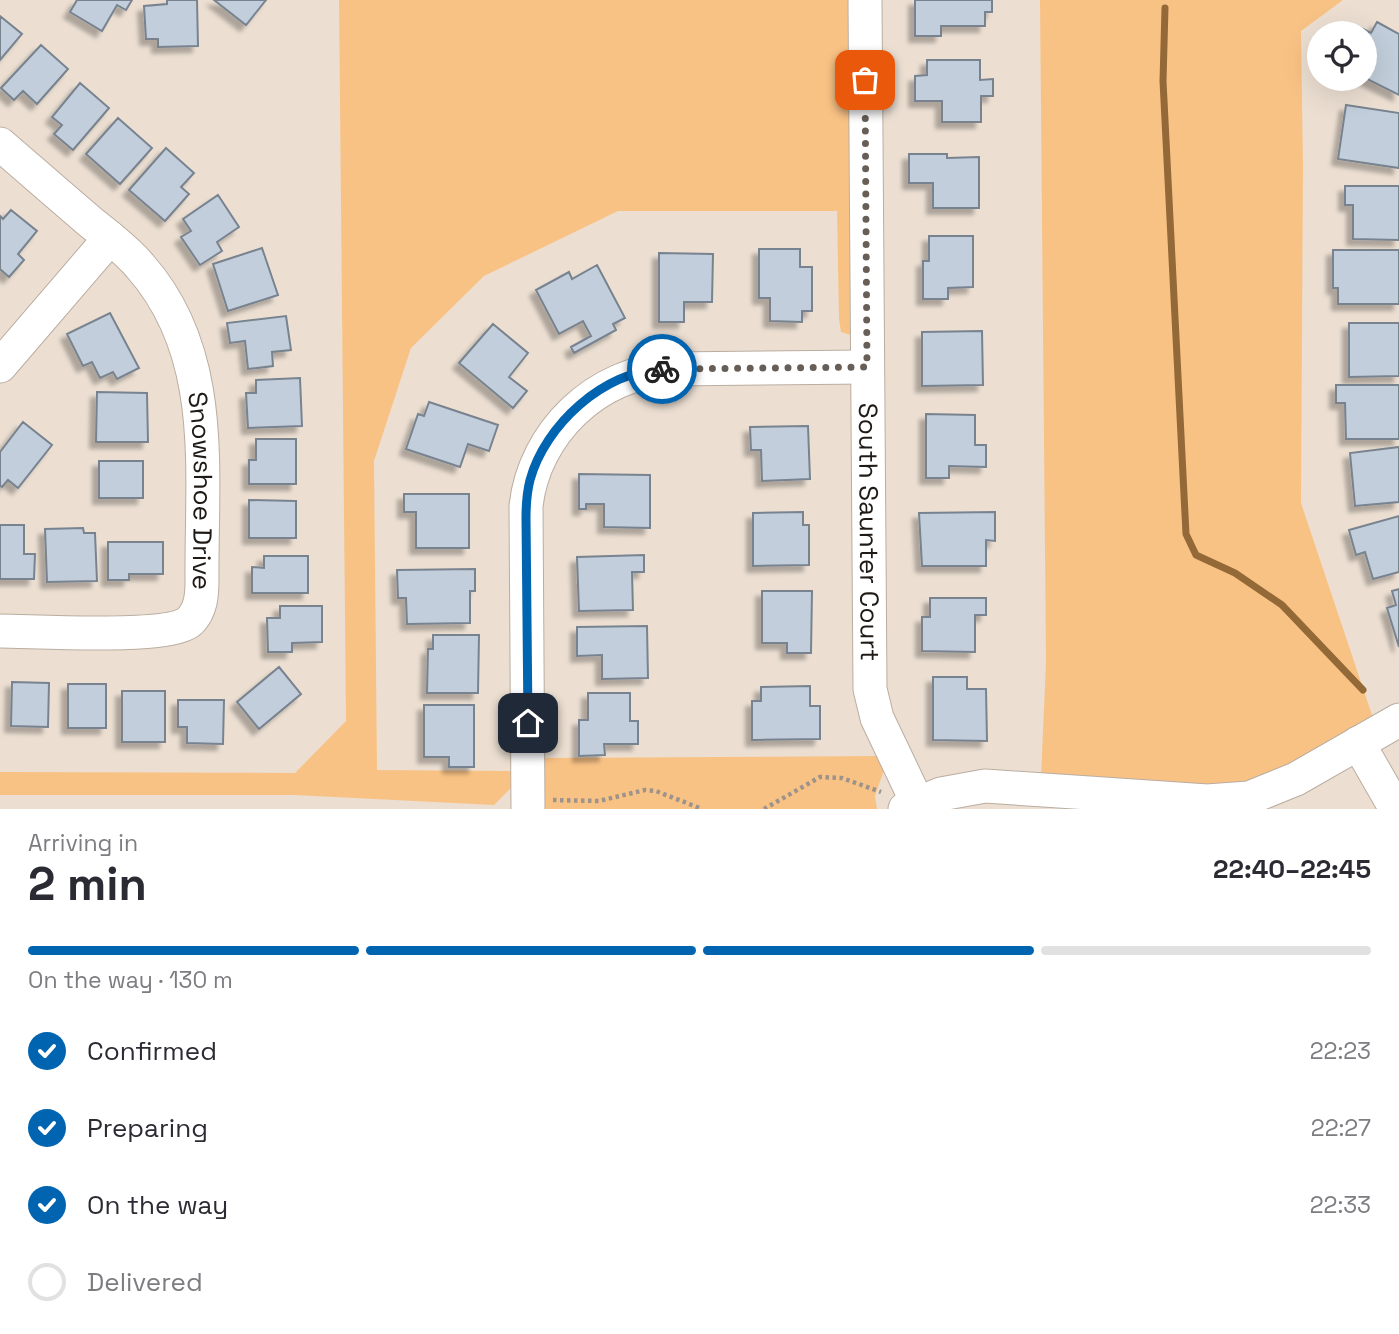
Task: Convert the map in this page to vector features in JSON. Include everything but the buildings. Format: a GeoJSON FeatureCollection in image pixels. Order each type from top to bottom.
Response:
{"type":"FeatureCollection","features":[{"type":"Feature","properties":{"kind":"street","name":"South Saunter Court"},"geometry":{"type":"LineString","coordinates":[[865,0],[870,689],[901,801]]}},
{"type":"Feature","properties":{"kind":"street","name":"Snowshoe Drive"},"geometry":{"type":"LineString","coordinates":[[0,144],[141,267],[165,301],[183,337],[195,376],[201,415],[202,593],[198,628],[146,632],[0,631]]}},
{"type":"Feature","properties":{"kind":"street"},"geometry":{"type":"LineString","coordinates":[[0,366],[110,238]]}},
{"type":"Feature","properties":{"kind":"street"},"geometry":{"type":"LineString","coordinates":[[535,804],[526,506],[535,465],[558,427],[596,393],[626,377],[656,369],[867,367]]}},
{"type":"Feature","properties":{"kind":"street"},"geometry":{"type":"LineString","coordinates":[[901,801],[964,788],[997,785],[1168,803],[1249,798],[1278,788],[1399,720]]}},
{"type":"Feature","properties":{"kind":"street"},"geometry":{"type":"LineString","coordinates":[[1358,743],[1396,809]]}},
{"type":"Feature","properties":{"kind":"path"},"geometry":{"type":"LineString","coordinates":[[764,809],[820,777],[842,778],[901,801]]}},
{"type":"Feature","properties":{"kind":"path"},"geometry":{"type":"LineString","coordinates":[[535,804],[599,801],[645,790],[656,791],[702,809]]}},
{"type":"Feature","properties":{"kind":"shaded area"},"geometry":{"type":"Polygon","coordinates":[[[339,0],[848,0],[851,335],[841,332],[839,319],[837,211],[618,211],[484,276],[411,348],[374,461],[377,770],[512,771],[512,787],[494,805],[294,795],[0,795],[0,772],[295,773],[346,721],[339,0]]]}},
{"type":"Feature","properties":{"kind":"shaded area"},"geometry":{"type":"Polygon","coordinates":[[[1040,0],[1343,0],[1315,21],[1307,21],[1307,27],[1301,31],[1301,503],[1373,718],[1268,777],[1228,787],[1041,775],[1046,663],[1040,0]]]}},
{"type":"Feature","properties":{"kind":"shaded area"},"geometry":{"type":"Polygon","coordinates":[[[877,756],[884,770],[875,796],[877,809],[542,809],[541,758],[877,756]]]}},
{"type":"Feature","properties":{"kind":"waterway"},"geometry":{"type":"LineString","coordinates":[[1165,8],[1163,81],[1186,534],[1196,555],[1235,573],[1282,605],[1363,690]]}},
{"type":"Feature","properties":{"kind":"way so far"},"geometry":{"type":"LineString","coordinates":[[662,369],[867,367],[865,80]]}},
{"type":"Feature","properties":{"kind":"route"},"geometry":{"type":"LineString","coordinates":[[528,723],[526,518],[527,495],[535,465],[558,427],[596,393],[626,377],[662,369]]}}]}
